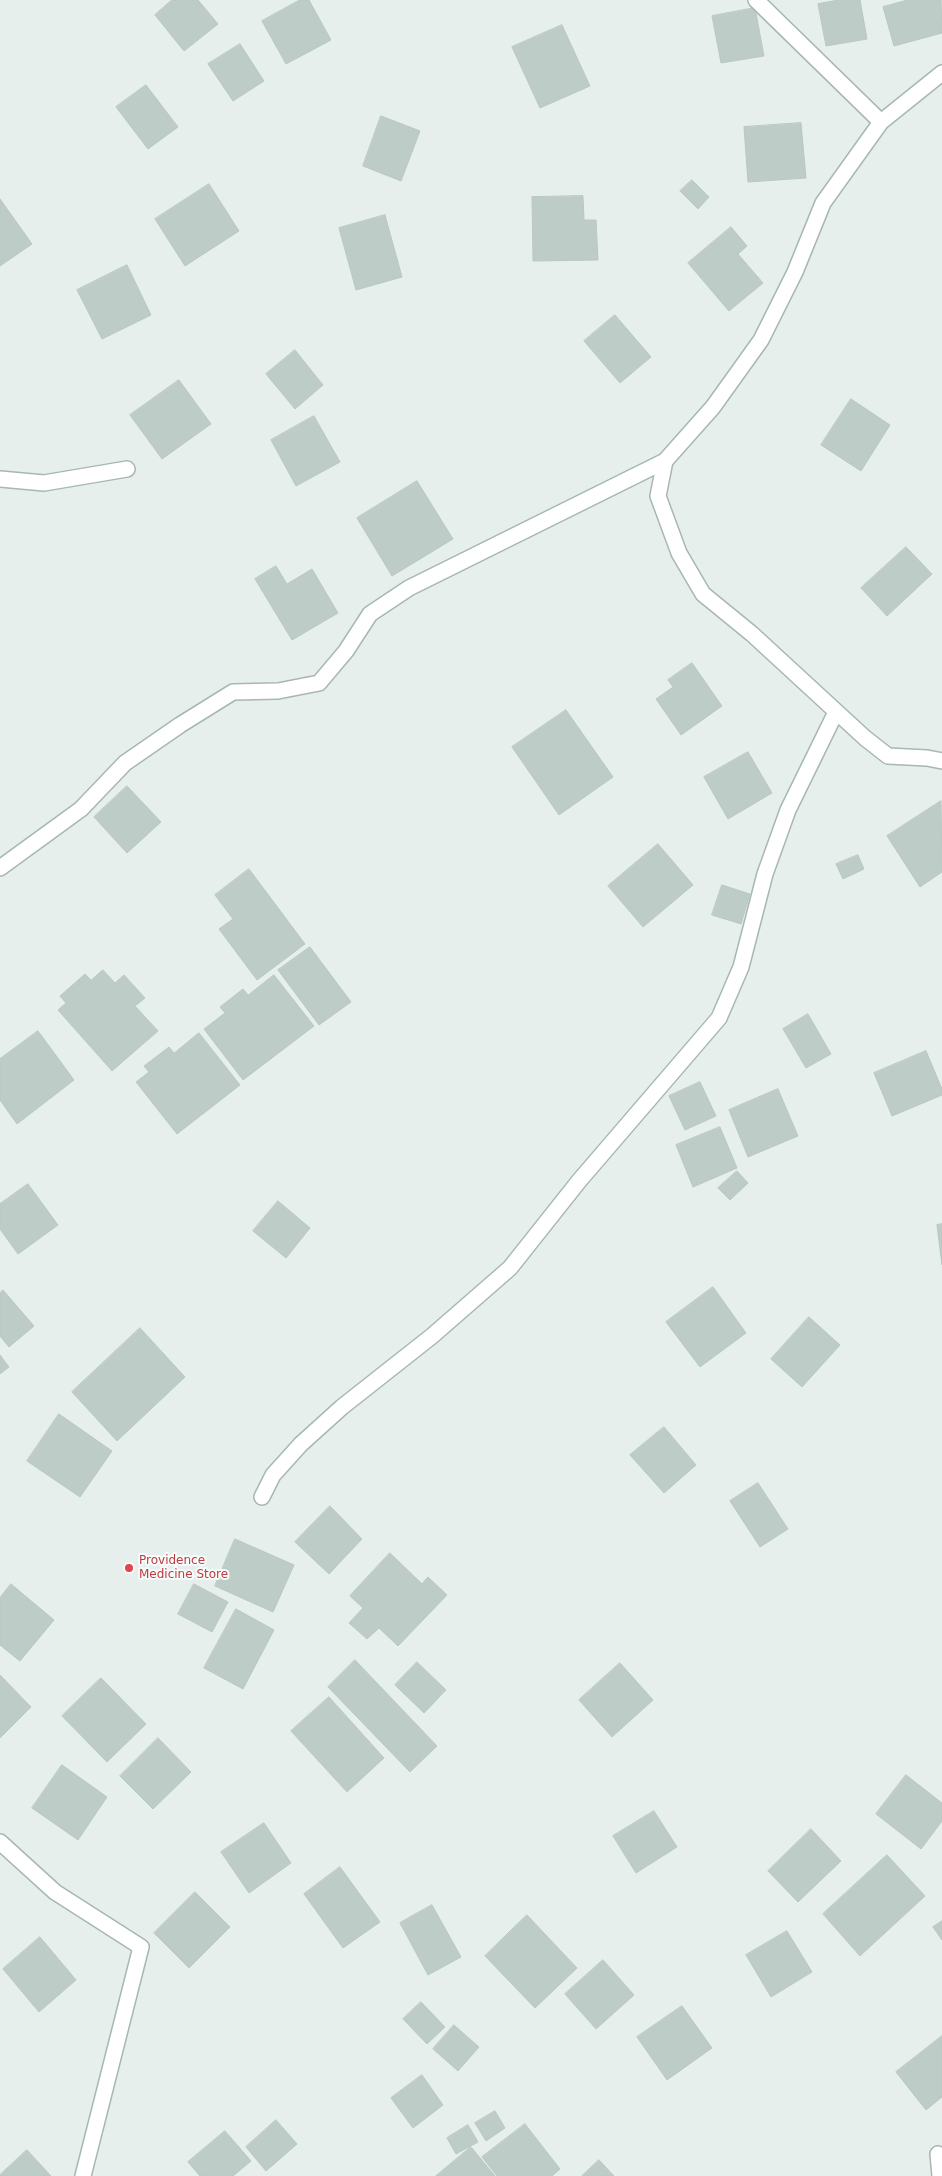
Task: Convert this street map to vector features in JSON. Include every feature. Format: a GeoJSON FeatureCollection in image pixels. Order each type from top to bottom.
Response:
{"type":"FeatureCollection","features":[{"type":"Feature","properties":{"kind":"street"},"geometry":{"type":"LineString","coordinates":[[756,0],[881,122]]}},
{"type":"Feature","properties":{"kind":"street"},"geometry":{"type":"LineString","coordinates":[[0,868],[81,809],[125,763],[232,692],[278,691],[319,683],[346,651],[370,614],[408,588],[665,461],[713,407],[761,340],[795,272],[823,204],[881,122],[942,73]]}},
{"type":"Feature","properties":{"kind":"street"},"geometry":{"type":"LineString","coordinates":[[665,461],[658,496],[679,553],[703,594],[752,634],[836,712],[888,756],[927,758],[942,761]]}},
{"type":"Feature","properties":{"kind":"street"},"geometry":{"type":"LineString","coordinates":[[0,479],[44,483],[127,469]]}},
{"type":"Feature","properties":{"kind":"street"},"geometry":{"type":"LineString","coordinates":[[262,1497],[273,1475],[301,1444],[342,1407],[432,1336],[510,1268],[579,1181],[719,1018],[741,967],[765,874],[788,810],[836,712]]}},
{"type":"Feature","properties":{"kind":"street"},"geometry":{"type":"LineString","coordinates":[[0,1842],[55,1892],[141,1948],[83,2176]]}},
{"type":"Feature","properties":{"kind":"street"},"geometry":{"type":"LineString","coordinates":[[938,2154],[940,2176]]}},
{"type":"Feature","properties":{"kind":"building"},"geometry":{"type":"Polygon","coordinates":[[[172,0],[198,0],[218,24],[184,51],[155,15],[172,0]]]}},
{"type":"Feature","properties":{"kind":"building"},"geometry":{"type":"Polygon","coordinates":[[[300,0],[309,0],[331,40],[286,64],[262,21],[300,0]]]}},
{"type":"Feature","properties":{"kind":"building"},"geometry":{"type":"Polygon","coordinates":[[[839,0],[860,0],[867,39],[826,46],[818,4],[839,0]]]}},
{"type":"Feature","properties":{"kind":"building"},"geometry":{"type":"Polygon","coordinates":[[[908,0],[941,0],[942,33],[894,46],[883,7],[908,0]]]}},
{"type":"Feature","properties":{"kind":"building"},"geometry":{"type":"Polygon","coordinates":[[[755,8],[764,56],[721,63],[712,16],[755,8]]]}},
{"type":"Feature","properties":{"kind":"building"},"geometry":{"type":"Polygon","coordinates":[[[562,25],[590,86],[540,108],[512,47],[562,25]]]}},
{"type":"Feature","properties":{"kind":"building"},"geometry":{"type":"Polygon","coordinates":[[[240,44],[264,81],[233,101],[208,64],[240,44]]]}},
{"type":"Feature","properties":{"kind":"building"},"geometry":{"type":"Polygon","coordinates":[[[146,85],[178,127],[148,149],[116,107],[146,85]]]}},
{"type":"Feature","properties":{"kind":"building"},"geometry":{"type":"Polygon","coordinates":[[[381,116],[420,131],[401,181],[363,166],[381,116]]]}},
{"type":"Feature","properties":{"kind":"building"},"geometry":{"type":"Polygon","coordinates":[[[801,123],[806,178],[748,182],[744,127],[801,123]]]}},
{"type":"Feature","properties":{"kind":"building"},"geometry":{"type":"Polygon","coordinates":[[[692,180],[709,197],[698,209],[680,191],[692,180]]]}},
{"type":"Feature","properties":{"kind":"building"},"geometry":{"type":"Polygon","coordinates":[[[209,184],[239,231],[185,266],[155,219],[209,184]]]}},
{"type":"Feature","properties":{"kind":"building"},"geometry":{"type":"Polygon","coordinates":[[[583,196],[584,220],[596,220],[598,260],[533,261],[532,197],[583,196]]]}},
{"type":"Feature","properties":{"kind":"building"},"geometry":{"type":"Polygon","coordinates":[[[0,199],[32,244],[0,266],[0,199]]]}},
{"type":"Feature","properties":{"kind":"building"},"geometry":{"type":"Polygon","coordinates":[[[385,215],[402,277],[356,290],[339,228],[385,215]]]}},
{"type":"Feature","properties":{"kind":"building"},"geometry":{"type":"Polygon","coordinates":[[[731,227],[747,246],[738,254],[763,283],[729,311],[688,263],[731,227]]]}},
{"type":"Feature","properties":{"kind":"building"},"geometry":{"type":"Polygon","coordinates":[[[127,265],[151,315],[102,339],[77,290],[127,265]]]}},
{"type":"Feature","properties":{"kind":"building"},"geometry":{"type":"Polygon","coordinates":[[[615,315],[651,357],[620,383],[584,341],[615,315]]]}},
{"type":"Feature","properties":{"kind":"building"},"geometry":{"type":"Polygon","coordinates":[[[295,350],[323,385],[295,409],[266,374],[295,350]]]}},
{"type":"Feature","properties":{"kind":"building"},"geometry":{"type":"Polygon","coordinates":[[[179,380],[211,424],[162,459],[130,415],[179,380]]]}},
{"type":"Feature","properties":{"kind":"building"},"geometry":{"type":"Polygon","coordinates":[[[851,399],[890,425],[861,471],[821,445],[851,399]]]}},
{"type":"Feature","properties":{"kind":"building"},"geometry":{"type":"Polygon","coordinates":[[[314,416],[340,462],[296,486],[271,440],[314,416]]]}},
{"type":"Feature","properties":{"kind":"building"},"geometry":{"type":"Polygon","coordinates":[[[417,481],[453,539],[392,576],[357,518],[417,481]]]}},
{"type":"Feature","properties":{"kind":"building"},"geometry":{"type":"Polygon","coordinates":[[[906,547],[932,574],[887,616],[861,588],[906,547]]]}},
{"type":"Feature","properties":{"kind":"building"},"geometry":{"type":"Polygon","coordinates":[[[276,566],[287,584],[312,569],[338,613],[292,640],[255,579],[276,566]]]}},
{"type":"Feature","properties":{"kind":"building"},"geometry":{"type":"Polygon","coordinates":[[[692,663],[722,706],[681,735],[656,699],[673,687],[668,680],[692,663]]]}},
{"type":"Feature","properties":{"kind":"building"},"geometry":{"type":"Polygon","coordinates":[[[566,710],[613,777],[559,815],[512,747],[566,710]]]}},
{"type":"Feature","properties":{"kind":"building"},"geometry":{"type":"Polygon","coordinates":[[[748,752],[772,793],[728,819],[704,777],[748,752]]]}},
{"type":"Feature","properties":{"kind":"building"},"geometry":{"type":"Polygon","coordinates":[[[127,786],[161,822],[127,853],[94,817],[127,786]]]}},
{"type":"Feature","properties":{"kind":"building"},"geometry":{"type":"Polygon","coordinates":[[[941,801],[942,872],[920,887],[887,836],[941,801]]]}},
{"type":"Feature","properties":{"kind":"building"},"geometry":{"type":"Polygon","coordinates":[[[658,844],[693,885],[643,927],[608,886],[658,844]]]}},
{"type":"Feature","properties":{"kind":"building"},"geometry":{"type":"Polygon","coordinates":[[[858,855],[864,869],[843,879],[836,864],[858,855]]]}},
{"type":"Feature","properties":{"kind":"building"},"geometry":{"type":"Polygon","coordinates":[[[249,869],[305,944],[257,980],[219,929],[233,919],[215,895],[249,869]]]}},
{"type":"Feature","properties":{"kind":"building"},"geometry":{"type":"Polygon","coordinates":[[[722,885],[750,894],[741,924],[712,915],[722,885]]]}},
{"type":"Feature","properties":{"kind":"building"},"geometry":{"type":"Polygon","coordinates":[[[310,947],[351,1002],[319,1025],[278,970],[310,947]]]}},
{"type":"Feature","properties":{"kind":"building"},"geometry":{"type":"Polygon","coordinates":[[[103,970],[115,983],[124,975],[145,998],[135,1006],[158,1031],[112,1071],[58,1010],[66,1003],[60,996],[85,974],[91,980],[103,970]]]}},
{"type":"Feature","properties":{"kind":"building"},"geometry":{"type":"Polygon","coordinates":[[[274,975],[314,1026],[243,1080],[204,1029],[225,1013],[220,1007],[243,989],[248,995],[274,975]]]}},
{"type":"Feature","properties":{"kind":"building"},"geometry":{"type":"Polygon","coordinates":[[[808,1014],[831,1054],[806,1068],[783,1029],[808,1014]]]}},
{"type":"Feature","properties":{"kind":"building"},"geometry":{"type":"Polygon","coordinates":[[[38,1031],[74,1080],[17,1124],[0,1100],[0,1059],[38,1031]]]}},
{"type":"Feature","properties":{"kind":"building"},"geometry":{"type":"Polygon","coordinates":[[[199,1033],[240,1085],[177,1134],[136,1082],[149,1072],[144,1066],[169,1047],[174,1053],[199,1033]]]}},
{"type":"Feature","properties":{"kind":"building"},"geometry":{"type":"Polygon","coordinates":[[[926,1051],[942,1089],[942,1095],[892,1116],[874,1073],[926,1051]]]}},
{"type":"Feature","properties":{"kind":"building"},"geometry":{"type":"Polygon","coordinates":[[[700,1082],[716,1116],[685,1130],[669,1096],[700,1082]]]}},
{"type":"Feature","properties":{"kind":"building"},"geometry":{"type":"Polygon","coordinates":[[[778,1089],[798,1136],[748,1157],[729,1110],[778,1089]]]}},
{"type":"Feature","properties":{"kind":"building"},"geometry":{"type":"Polygon","coordinates":[[[720,1127],[737,1168],[693,1187],[676,1145],[720,1127]]]}},
{"type":"Feature","properties":{"kind":"building"},"geometry":{"type":"Polygon","coordinates":[[[737,1171],[748,1183],[730,1200],[718,1188],[737,1171]]]}},
{"type":"Feature","properties":{"kind":"building"},"geometry":{"type":"Polygon","coordinates":[[[28,1184],[58,1225],[18,1254],[0,1229],[0,1204],[28,1184]]]}},
{"type":"Feature","properties":{"kind":"building"},"geometry":{"type":"Polygon","coordinates":[[[278,1201],[310,1228],[286,1258],[253,1231],[278,1201]]]}},
{"type":"Feature","properties":{"kind":"building"},"geometry":{"type":"Polygon","coordinates":[[[942,1224],[942,1265],[937,1225],[942,1224]]]}},
{"type":"Feature","properties":{"kind":"building"},"geometry":{"type":"Polygon","coordinates":[[[713,1287],[746,1333],[700,1367],[666,1322],[713,1287]]]}},
{"type":"Feature","properties":{"kind":"building"},"geometry":{"type":"Polygon","coordinates":[[[3,1290],[34,1326],[9,1347],[0,1336],[0,1293],[3,1290]]]}},
{"type":"Feature","properties":{"kind":"building"},"geometry":{"type":"Polygon","coordinates":[[[809,1317],[840,1345],[802,1387],[771,1359],[809,1317]]]}},
{"type":"Feature","properties":{"kind":"building"},"geometry":{"type":"Polygon","coordinates":[[[140,1328],[185,1377],[117,1441],[72,1392],[140,1328]]]}},
{"type":"Feature","properties":{"kind":"building"},"geometry":{"type":"Polygon","coordinates":[[[0,1355],[9,1367],[0,1374],[0,1355]]]}},
{"type":"Feature","properties":{"kind":"building"},"geometry":{"type":"Polygon","coordinates":[[[59,1414],[112,1451],[80,1497],[27,1461],[59,1414]]]}},
{"type":"Feature","properties":{"kind":"building"},"geometry":{"type":"Polygon","coordinates":[[[664,1427],[696,1465],[664,1493],[630,1455],[664,1427]]]}},
{"type":"Feature","properties":{"kind":"building"},"geometry":{"type":"Polygon","coordinates":[[[758,1483],[788,1529],[760,1547],[730,1501],[758,1483]]]}},
{"type":"Feature","properties":{"kind":"building"},"geometry":{"type":"Polygon","coordinates":[[[330,1506],[362,1539],[329,1574],[295,1542],[330,1506]]]}},
{"type":"Feature","properties":{"kind":"building"},"geometry":{"type":"Polygon","coordinates":[[[235,1539],[294,1565],[273,1612],[215,1586],[235,1539]]]}},
{"type":"Feature","properties":{"kind":"building"},"geometry":{"type":"Polygon","coordinates":[[[390,1553],[422,1584],[428,1577],[447,1595],[398,1646],[379,1628],[367,1639],[349,1623],[363,1608],[350,1596],[390,1553]]]}},
{"type":"Feature","properties":{"kind":"building"},"geometry":{"type":"Polygon","coordinates":[[[11,1584],[54,1620],[20,1661],[0,1645],[0,1598],[11,1584]]]}},
{"type":"Feature","properties":{"kind":"building"},"geometry":{"type":"Polygon","coordinates":[[[194,1584],[228,1602],[212,1632],[178,1614],[194,1584]]]}},
{"type":"Feature","properties":{"kind":"building"},"geometry":{"type":"Polygon","coordinates":[[[236,1609],[274,1630],[243,1689],[204,1668],[236,1609]]]}},
{"type":"Feature","properties":{"kind":"building"},"geometry":{"type":"Polygon","coordinates":[[[355,1660],[437,1746],[410,1772],[328,1687],[355,1660]]]}},
{"type":"Feature","properties":{"kind":"building"},"geometry":{"type":"Polygon","coordinates":[[[417,1662],[446,1690],[424,1713],[395,1685],[417,1662]]]}},
{"type":"Feature","properties":{"kind":"building"},"geometry":{"type":"Polygon","coordinates":[[[620,1663],[653,1700],[612,1737],[579,1700],[620,1663]]]}},
{"type":"Feature","properties":{"kind":"building"},"geometry":{"type":"Polygon","coordinates":[[[0,1675],[31,1707],[0,1738],[0,1675]]]}},
{"type":"Feature","properties":{"kind":"building"},"geometry":{"type":"Polygon","coordinates":[[[101,1678],[146,1724],[107,1762],[62,1716],[101,1678]]]}},
{"type":"Feature","properties":{"kind":"building"},"geometry":{"type":"Polygon","coordinates":[[[329,1697],[384,1758],[347,1792],[291,1731],[329,1697]]]}},
{"type":"Feature","properties":{"kind":"building"},"geometry":{"type":"Polygon","coordinates":[[[158,1738],[191,1772],[153,1809],[120,1776],[158,1738]]]}},
{"type":"Feature","properties":{"kind":"building"},"geometry":{"type":"Polygon","coordinates":[[[62,1765],[107,1797],[78,1840],[32,1808],[62,1765]]]}},
{"type":"Feature","properties":{"kind":"building"},"geometry":{"type":"Polygon","coordinates":[[[906,1775],[942,1803],[942,1821],[921,1849],[876,1814],[906,1775]]]}},
{"type":"Feature","properties":{"kind":"building"},"geometry":{"type":"Polygon","coordinates":[[[654,1811],[677,1847],[636,1873],[613,1836],[654,1811]]]}},
{"type":"Feature","properties":{"kind":"building"},"geometry":{"type":"Polygon","coordinates":[[[264,1823],[291,1863],[249,1893],[221,1852],[264,1823]]]}},
{"type":"Feature","properties":{"kind":"building"},"geometry":{"type":"Polygon","coordinates":[[[811,1829],[841,1861],[798,1902],[768,1871],[811,1829]]]}},
{"type":"Feature","properties":{"kind":"building"},"geometry":{"type":"Polygon","coordinates":[[[887,1855],[925,1896],[860,1956],[823,1914],[887,1855]]]}},
{"type":"Feature","properties":{"kind":"building"},"geometry":{"type":"Polygon","coordinates":[[[340,1867],[380,1922],[343,1948],[304,1894],[340,1867]]]}},
{"type":"Feature","properties":{"kind":"building"},"geometry":{"type":"Polygon","coordinates":[[[195,1892],[230,1927],[189,1968],[154,1933],[195,1892]]]}},
{"type":"Feature","properties":{"kind":"building"},"geometry":{"type":"Polygon","coordinates":[[[432,1905],[461,1957],[428,1975],[400,1923],[432,1905]]]}},
{"type":"Feature","properties":{"kind":"building"},"geometry":{"type":"Polygon","coordinates":[[[527,1915],[577,1968],[535,2008],[485,1956],[527,1915]]]}},
{"type":"Feature","properties":{"kind":"building"},"geometry":{"type":"Polygon","coordinates":[[[942,1921],[942,1940],[933,1927],[942,1921]]]}},
{"type":"Feature","properties":{"kind":"building"},"geometry":{"type":"Polygon","coordinates":[[[787,1931],[812,1972],[771,1997],[746,1955],[787,1931]]]}},
{"type":"Feature","properties":{"kind":"building"},"geometry":{"type":"Polygon","coordinates":[[[40,1937],[76,1980],[39,2012],[3,1969],[40,1937]]]}},
{"type":"Feature","properties":{"kind":"building"},"geometry":{"type":"Polygon","coordinates":[[[603,1960],[634,1995],[596,2029],[565,1994],[603,1960]]]}},
{"type":"Feature","properties":{"kind":"building"},"geometry":{"type":"Polygon","coordinates":[[[421,2002],[445,2027],[427,2044],[403,2019],[421,2002]]]}},
{"type":"Feature","properties":{"kind":"building"},"geometry":{"type":"Polygon","coordinates":[[[682,2006],[712,2048],[667,2080],[637,2037],[682,2006]]]}},
{"type":"Feature","properties":{"kind":"building"},"geometry":{"type":"Polygon","coordinates":[[[454,2025],[479,2047],[458,2071],[433,2049],[454,2025]]]}},
{"type":"Feature","properties":{"kind":"building"},"geometry":{"type":"Polygon","coordinates":[[[942,2036],[942,2097],[926,2110],[896,2072],[942,2036]]]}},
{"type":"Feature","properties":{"kind":"building"},"geometry":{"type":"Polygon","coordinates":[[[422,2075],[443,2105],[413,2128],[391,2098],[422,2075]]]}},
{"type":"Feature","properties":{"kind":"building"},"geometry":{"type":"Polygon","coordinates":[[[495,2111],[505,2128],[486,2141],[475,2123],[495,2111]]]}},
{"type":"Feature","properties":{"kind":"building"},"geometry":{"type":"Polygon","coordinates":[[[276,2120],[297,2144],[266,2171],[246,2147],[276,2120]]]}},
{"type":"Feature","properties":{"kind":"building"},"geometry":{"type":"Polygon","coordinates":[[[525,2124],[560,2169],[552,2176],[497,2176],[482,2157],[525,2124]]]}},
{"type":"Feature","properties":{"kind":"building"},"geometry":{"type":"Polygon","coordinates":[[[468,2125],[478,2142],[456,2154],[447,2138],[468,2125]]]}},
{"type":"Feature","properties":{"kind":"building"},"geometry":{"type":"Polygon","coordinates":[[[225,2131],[251,2161],[233,2176],[200,2176],[188,2162],[225,2131]]]}},
{"type":"Feature","properties":{"kind":"building"},"geometry":{"type":"Polygon","coordinates":[[[471,2147],[495,2176],[436,2176],[471,2147]]]}},
{"type":"Feature","properties":{"kind":"building"},"geometry":{"type":"Polygon","coordinates":[[[27,2150],[51,2176],[0,2176],[0,2175],[27,2150]]]}},
{"type":"Feature","properties":{"kind":"building"},"geometry":{"type":"Polygon","coordinates":[[[599,2160],[614,2176],[582,2176],[599,2160]]]}},
{"type":"Feature","properties":{"kind":"place","name":"Providence Medicine Store"},"geometry":{"type":"Point","coordinates":[129,1568]}}]}
